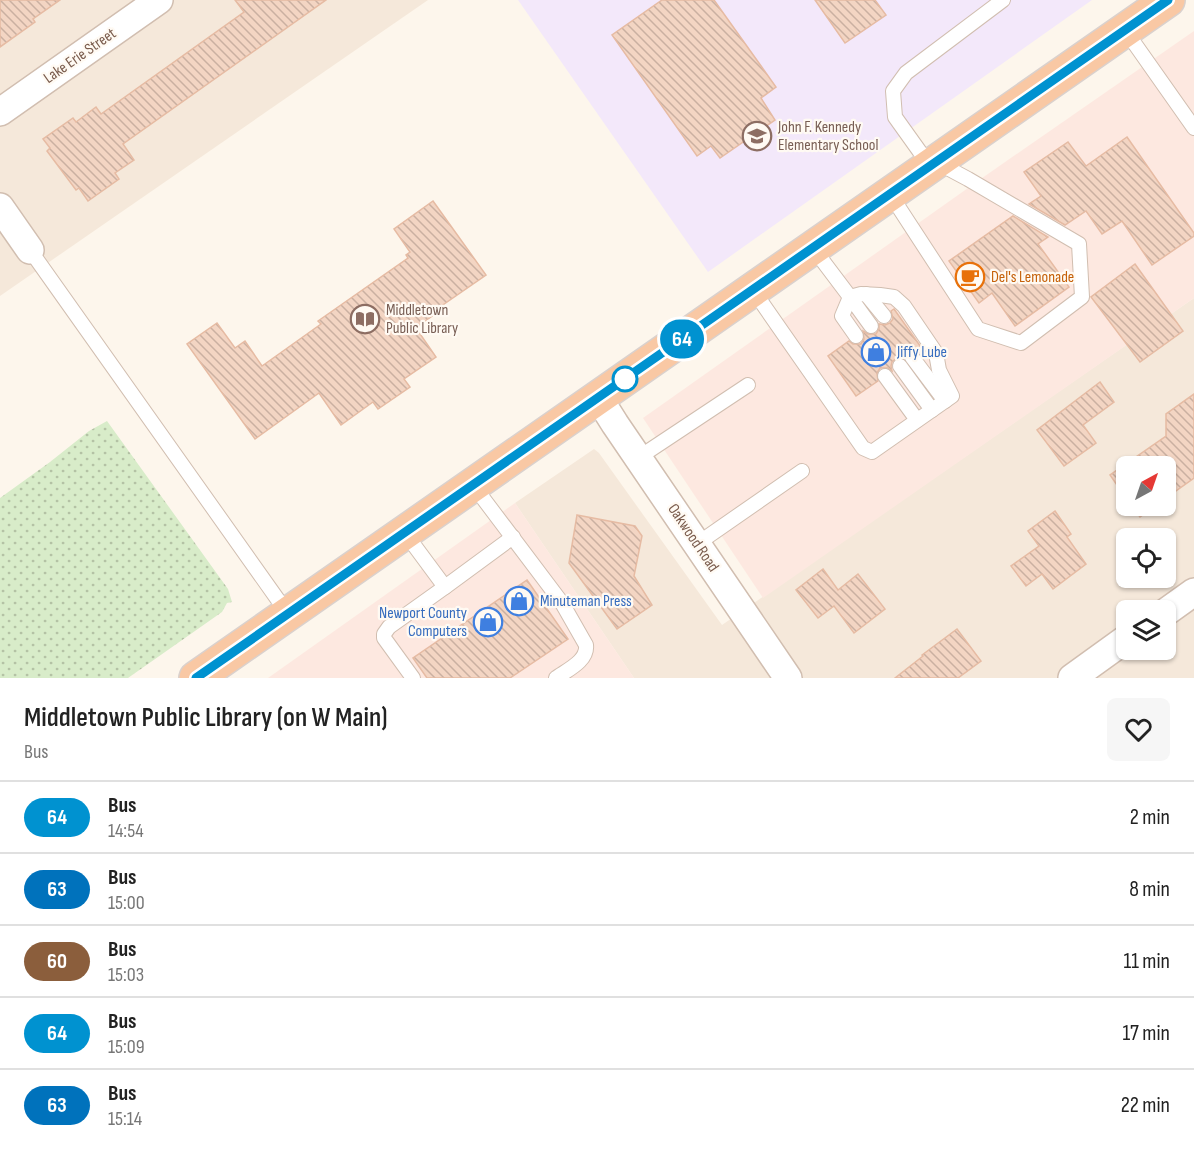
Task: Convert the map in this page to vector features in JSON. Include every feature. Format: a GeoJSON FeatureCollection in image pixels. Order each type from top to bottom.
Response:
{"type":"FeatureCollection","features":[{"type":"Feature","properties":{"kind":"highway"},"geometry":{"type":"LineString","coordinates":[[196,678],[1168,0]]}},
{"type":"Feature","properties":{"kind":"street","name":"Lake Erie Street"},"geometry":{"type":"LineString","coordinates":[[0,112],[159,0]]}},
{"type":"Feature","properties":{"kind":"street"},"geometry":{"type":"LineString","coordinates":[[0,207],[30,250]]}},
{"type":"Feature","properties":{"kind":"street","name":"Oakwood Road"},"geometry":{"type":"LineString","coordinates":[[598,398],[788,678]]}},
{"type":"Feature","properties":{"kind":"street"},"geometry":{"type":"LineString","coordinates":[[1176,605],[1194,592]]}},
{"type":"Feature","properties":{"kind":"street"},"geometry":{"type":"LineString","coordinates":[[1072,678],[1116,646]]}},
{"type":"Feature","properties":{"kind":"lane"},"geometry":{"type":"LineString","coordinates":[[890,194],[978,329],[1021,343],[1082,297],[1079,244],[968,179],[933,164],[895,117],[893,91],[906,73],[1003,0]]}},
{"type":"Feature","properties":{"kind":"lane"},"geometry":{"type":"LineString","coordinates":[[1125,30],[1194,128]]}},
{"type":"Feature","properties":{"kind":"lane"},"geometry":{"type":"LineString","coordinates":[[813,248],[871,326]]}},
{"type":"Feature","properties":{"kind":"lane"},"geometry":{"type":"LineString","coordinates":[[30,250],[288,614]]}},
{"type":"Feature","properties":{"kind":"lane"},"geometry":{"type":"LineString","coordinates":[[753,290],[863,448],[872,452],[952,396],[939,370],[936,353],[903,306],[894,297],[866,294],[850,297]]}},
{"type":"Feature","properties":{"kind":"lane"},"geometry":{"type":"LineString","coordinates":[[866,294],[884,316]]}},
{"type":"Feature","properties":{"kind":"lane"},"geometry":{"type":"LineString","coordinates":[[850,297],[843,316],[856,336]]}},
{"type":"Feature","properties":{"kind":"lane"},"geometry":{"type":"LineString","coordinates":[[912,357],[945,401]]}},
{"type":"Feature","properties":{"kind":"lane"},"geometry":{"type":"LineString","coordinates":[[900,366],[932,410]]}},
{"type":"Feature","properties":{"kind":"lane"},"geometry":{"type":"LineString","coordinates":[[885,376],[917,420]]}},
{"type":"Feature","properties":{"kind":"lane"},"geometry":{"type":"LineString","coordinates":[[638,459],[748,385]]}},
{"type":"Feature","properties":{"kind":"lane"},"geometry":{"type":"LineString","coordinates":[[697,544],[802,471]]}},
{"type":"Feature","properties":{"kind":"lane"},"geometry":{"type":"LineString","coordinates":[[473,485],[562,603],[586,645],[587,649],[581,660],[556,678]]}},
{"type":"Feature","properties":{"kind":"lane"},"geometry":{"type":"LineString","coordinates":[[405,532],[445,587]]}},
{"type":"Feature","properties":{"kind":"lane"},"geometry":{"type":"LineString","coordinates":[[413,678],[384,638],[384,634],[389,627],[513,537]]}},
{"type":"Feature","properties":{"kind":"shaded area"},"geometry":{"type":"Polygon","coordinates":[[[0,0],[428,0],[0,296],[0,0]]]}},
{"type":"Feature","properties":{"kind":"shaded area","name":"John F. Kennedy Elementary School"},"geometry":{"type":"Polygon","coordinates":[[[518,0],[1092,0],[708,272],[518,0]]]}},
{"type":"Feature","properties":{"kind":"shaded area"},"geometry":{"type":"Polygon","coordinates":[[[1194,31],[1194,298],[763,598],[643,418],[1194,31]]]}},
{"type":"Feature","properties":{"kind":"shaded area"},"geometry":{"type":"Polygon","coordinates":[[[1194,298],[1194,678],[634,678],[515,503],[594,449],[722,625],[1194,298]]]}},
{"type":"Feature","properties":{"kind":"shaded area"},"geometry":{"type":"Polygon","coordinates":[[[515,503],[634,678],[268,678],[515,503]]]}},
{"type":"Feature","properties":{"kind":"green space"},"geometry":{"type":"Polygon","coordinates":[[[107,421],[228,589],[232,602],[227,603],[222,612],[128,678],[0,678],[0,498],[89,431],[107,421]]]}},
{"type":"Feature","properties":{"kind":"building"},"geometry":{"type":"Polygon","coordinates":[[[0,0],[60,0],[33,19],[35,22],[0,47],[0,0]]]}},
{"type":"Feature","properties":{"kind":"building"},"geometry":{"type":"Polygon","coordinates":[[[235,0],[326,0],[123,144],[134,160],[115,173],[119,179],[88,201],[79,188],[76,190],[47,151],[50,148],[43,139],[73,118],[76,122],[96,107],[101,114],[244,12],[235,0]]]}},
{"type":"Feature","properties":{"kind":"building"},"geometry":{"type":"Polygon","coordinates":[[[662,0],[714,0],[776,87],[761,98],[775,120],[720,158],[711,146],[697,156],[612,35],[662,0]]]}},
{"type":"Feature","properties":{"kind":"building"},"geometry":{"type":"Polygon","coordinates":[[[815,0],[875,0],[886,15],[845,43],[815,0]]]}},
{"type":"Feature","properties":{"kind":"building"},"geometry":{"type":"Polygon","coordinates":[[[1127,137],[1194,233],[1194,236],[1152,265],[1122,221],[1102,234],[1086,211],[1065,225],[1029,204],[1041,196],[1024,172],[1068,142],[1086,166],[1127,137]]]}},
{"type":"Feature","properties":{"kind":"building","name":"Middletown Public Library"},"geometry":{"type":"Polygon","coordinates":[[[433,201],[486,275],[437,309],[439,311],[416,328],[436,357],[404,379],[410,387],[378,409],[373,402],[341,425],[319,393],[255,439],[187,344],[217,323],[235,348],[245,341],[262,366],[321,324],[318,321],[408,258],[406,255],[410,252],[394,229],[433,201]]]}},
{"type":"Feature","properties":{"kind":"building"},"geometry":{"type":"Polygon","coordinates":[[[1013,216],[1048,237],[1038,244],[1069,287],[1015,326],[992,293],[979,303],[949,261],[1013,216]]]}},
{"type":"Feature","properties":{"kind":"building"},"geometry":{"type":"Polygon","coordinates":[[[1135,264],[1183,331],[1140,362],[1091,297],[1135,264]]]}},
{"type":"Feature","properties":{"kind":"building","name":"Jiffy Lube"},"geometry":{"type":"Polygon","coordinates":[[[894,309],[923,350],[919,352],[915,349],[907,350],[903,358],[898,357],[892,362],[892,371],[888,368],[880,368],[877,373],[878,381],[856,396],[828,356],[849,341],[853,344],[861,344],[864,339],[863,331],[876,334],[879,324],[885,325],[893,319],[891,311],[894,309]]]}},
{"type":"Feature","properties":{"kind":"building"},"geometry":{"type":"Polygon","coordinates":[[[1100,382],[1114,402],[1083,425],[1096,443],[1064,466],[1037,430],[1100,382]]]}},
{"type":"Feature","properties":{"kind":"building"},"geometry":{"type":"Polygon","coordinates":[[[1194,394],[1194,478],[1176,491],[1176,456],[1137,456],[1166,436],[1166,414],[1194,394]]]}},
{"type":"Feature","properties":{"kind":"building"},"geometry":{"type":"Polygon","coordinates":[[[1116,471],[1116,484],[1110,475],[1116,471]]]}},
{"type":"Feature","properties":{"kind":"building"},"geometry":{"type":"Polygon","coordinates":[[[1055,511],[1071,534],[1067,537],[1086,564],[1053,589],[1042,574],[1026,586],[1011,566],[1039,546],[1028,531],[1055,511]]]}},
{"type":"Feature","properties":{"kind":"building"},"geometry":{"type":"Polygon","coordinates":[[[577,515],[635,526],[642,536],[634,576],[652,605],[617,629],[569,563],[577,515]]]}},
{"type":"Feature","properties":{"kind":"building"},"geometry":{"type":"Polygon","coordinates":[[[823,569],[838,590],[858,574],[885,609],[854,633],[834,606],[818,618],[796,590],[823,569]]]}},
{"type":"Feature","properties":{"kind":"building"},"geometry":{"type":"Polygon","coordinates":[[[527,580],[568,639],[510,678],[427,678],[413,658],[527,580]]]}},
{"type":"Feature","properties":{"kind":"building"},"geometry":{"type":"Polygon","coordinates":[[[957,629],[981,661],[958,678],[895,678],[922,655],[957,629]]]}},
{"type":"Feature","properties":{"kind":"bus line","name":"64"},"geometry":{"type":"LineString","coordinates":[[196,678],[1168,0]]}},
{"type":"Feature","properties":{"kind":"place","name":"John F. Kennedy Elementary School"},"geometry":{"type":"Point","coordinates":[757,136]}},
{"type":"Feature","properties":{"kind":"place","name":"Del's Lemonade"},"geometry":{"type":"Point","coordinates":[970,277]}},
{"type":"Feature","properties":{"kind":"place","name":"Middletown Public Library"},"geometry":{"type":"Point","coordinates":[365,319]}},
{"type":"Feature","properties":{"kind":"place","name":"Jiffy Lube"},"geometry":{"type":"Point","coordinates":[876,352]}},
{"type":"Feature","properties":{"kind":"place","name":"Minuteman Press"},"geometry":{"type":"Point","coordinates":[519,601]}},
{"type":"Feature","properties":{"kind":"place","name":"Newport County Computers"},"geometry":{"type":"Point","coordinates":[488,622]}}]}
